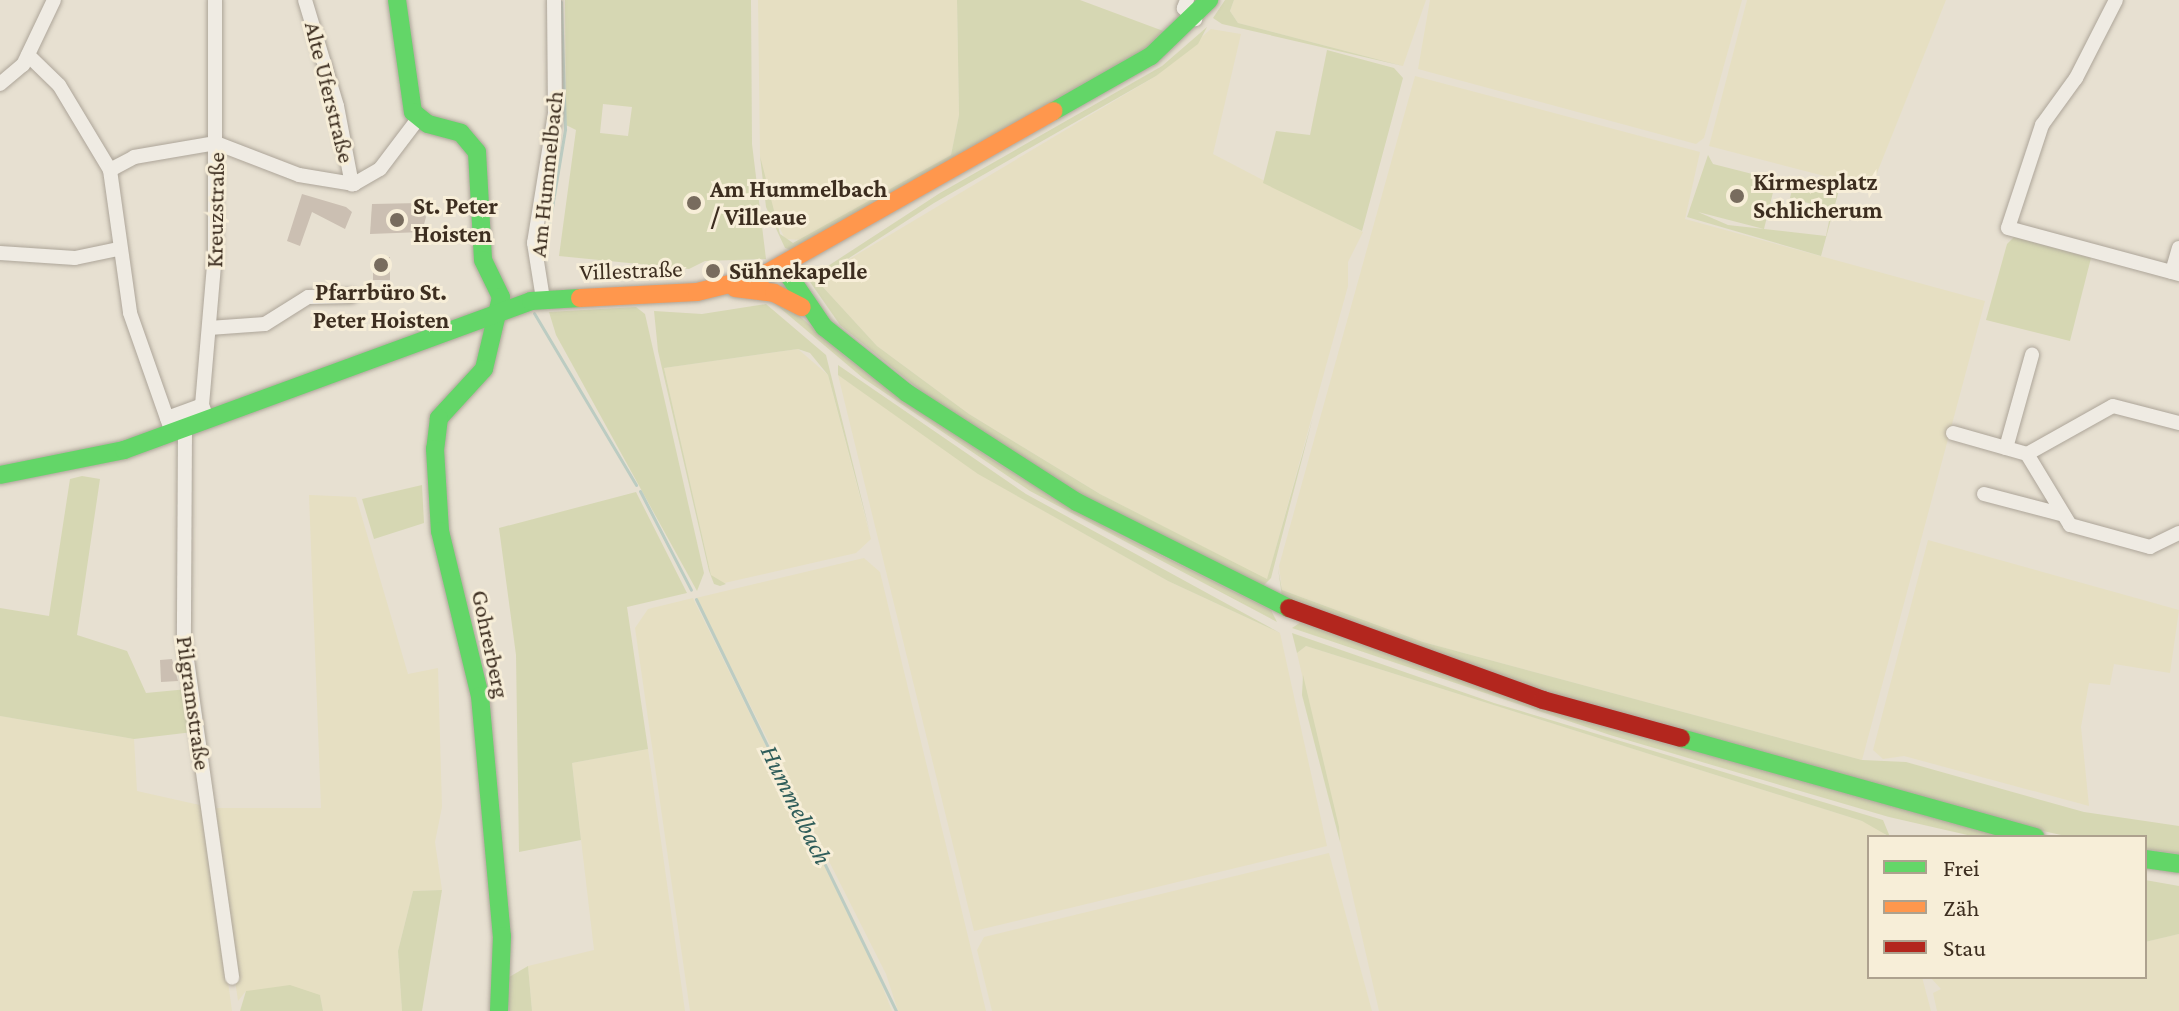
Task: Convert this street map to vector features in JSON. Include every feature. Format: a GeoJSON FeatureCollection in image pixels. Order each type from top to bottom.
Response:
{"type":"FeatureCollection","features":[{"type":"Feature","properties":{"kind":"main road"},"geometry":{"type":"LineString","coordinates":[[397,0],[407,96],[418,119],[461,133],[475,147],[483,260],[501,310]]}},
{"type":"Feature","properties":{"kind":"main road","name":"Villestraße"},"geometry":{"type":"LineString","coordinates":[[0,475],[62,467],[205,411],[501,310],[543,299],[725,287],[783,267],[1151,56],[1195,19],[1209,0]]}},
{"type":"Feature","properties":{"kind":"main road"},"geometry":{"type":"LineString","coordinates":[[783,267],[807,310]]}},
{"type":"Feature","properties":{"kind":"main road"},"geometry":{"type":"LineString","coordinates":[[725,287],[774,293],[807,310],[887,378],[1021,469],[1157,546],[1313,619],[1602,719],[2028,835]]}},
{"type":"Feature","properties":{"kind":"main road","name":"Gohrerberg"},"geometry":{"type":"LineString","coordinates":[[499,1011],[502,936],[480,696],[440,531],[435,449],[439,418],[484,369],[501,310]]}},
{"type":"Feature","properties":{"kind":"main road"},"geometry":{"type":"LineString","coordinates":[[2147,859],[2179,864]]}},
{"type":"Feature","properties":{"kind":"street"},"geometry":{"type":"LineString","coordinates":[[0,84],[28,55],[54,0]]}},
{"type":"Feature","properties":{"kind":"street","name":"Kreuzstraße"},"geometry":{"type":"LineString","coordinates":[[205,411],[216,143],[215,0]]}},
{"type":"Feature","properties":{"kind":"street","name":"Alte Uferstraße"},"geometry":{"type":"LineString","coordinates":[[305,0],[337,106],[352,185]]}},
{"type":"Feature","properties":{"kind":"street","name":"Am Hummelbach"},"geometry":{"type":"LineString","coordinates":[[543,299],[534,243],[555,114],[554,0]]}},
{"type":"Feature","properties":{"kind":"street"},"geometry":{"type":"LineString","coordinates":[[1187,0],[1184,8],[1195,19]]}},
{"type":"Feature","properties":{"kind":"street"},"geometry":{"type":"LineString","coordinates":[[2116,0],[2082,68],[2042,125],[2008,228],[2176,273],[2179,248]]}},
{"type":"Feature","properties":{"kind":"street"},"geometry":{"type":"LineString","coordinates":[[28,55],[59,85],[110,170],[134,157],[216,143],[299,175],[352,185],[380,169],[418,119]]}},
{"type":"Feature","properties":{"kind":"street","name":"Pilgramstraße"},"geometry":{"type":"LineString","coordinates":[[110,170],[118,249],[130,313],[175,425],[184,639],[232,978]]}},
{"type":"Feature","properties":{"kind":"street"},"geometry":{"type":"LineString","coordinates":[[0,253],[75,258],[118,249]]}},
{"type":"Feature","properties":{"kind":"street"},"geometry":{"type":"LineString","coordinates":[[209,328],[265,324],[308,297],[351,296]]}},
{"type":"Feature","properties":{"kind":"street"},"geometry":{"type":"LineString","coordinates":[[2006,448],[2032,355]]}},
{"type":"Feature","properties":{"kind":"street"},"geometry":{"type":"LineString","coordinates":[[2027,454],[2113,406],[2179,423]]}},
{"type":"Feature","properties":{"kind":"street"},"geometry":{"type":"LineString","coordinates":[[1953,433],[2027,454],[2061,514],[2073,527],[2147,547],[2179,533]]}},
{"type":"Feature","properties":{"kind":"street"},"geometry":{"type":"LineString","coordinates":[[1984,494],[2061,514]]}},
{"type":"Feature","properties":{"kind":"shaded area"},"geometry":{"type":"Polygon","coordinates":[[[758,0],[957,0],[959,115],[951,155],[804,240],[785,239],[770,207],[760,156],[758,0]]]}},
{"type":"Feature","properties":{"kind":"shaded area"},"geometry":{"type":"Polygon","coordinates":[[[1234,0],[1426,0],[1403,66],[1238,23],[1230,11],[1234,0]]]}},
{"type":"Feature","properties":{"kind":"shaded area"},"geometry":{"type":"Polygon","coordinates":[[[1430,0],[1742,0],[1704,138],[1696,144],[1418,69],[1430,0]]]}},
{"type":"Feature","properties":{"kind":"shaded area"},"geometry":{"type":"Polygon","coordinates":[[[1747,0],[1946,0],[1871,188],[1709,146],[1747,0]]]}},
{"type":"Feature","properties":{"kind":"shaded area"},"geometry":{"type":"Polygon","coordinates":[[[1211,29],[1241,34],[1213,154],[1363,232],[1348,262],[1348,286],[1267,580],[1100,494],[969,414],[877,346],[822,286],[826,273],[1156,76],[1211,29]]]}},
{"type":"Feature","properties":{"kind":"shaded area"},"geometry":{"type":"Polygon","coordinates":[[[1415,76],[1700,152],[1685,219],[1985,301],[1862,760],[1423,642],[1282,590],[1279,566],[1415,76]]]}},
{"type":"Feature","properties":{"kind":"shaded area"},"geometry":{"type":"Polygon","coordinates":[[[798,349],[828,375],[871,539],[856,553],[720,584],[711,575],[664,368],[798,349]]]}},
{"type":"Feature","properties":{"kind":"shaded area"},"geometry":{"type":"Polygon","coordinates":[[[838,375],[1000,486],[1168,581],[1280,633],[1327,846],[974,931],[838,375]]]}},
{"type":"Feature","properties":{"kind":"shaded area"},"geometry":{"type":"Polygon","coordinates":[[[309,495],[356,497],[408,674],[438,668],[442,807],[435,842],[442,890],[413,891],[398,951],[402,1011],[323,1011],[320,995],[246,991],[238,1001],[211,808],[321,808],[309,495]]]}},
{"type":"Feature","properties":{"kind":"shaded area"},"geometry":{"type":"Polygon","coordinates":[[[1928,540],[2179,610],[2170,673],[2114,664],[2110,685],[2089,683],[2081,727],[2089,806],[1904,756],[1883,759],[1873,750],[1928,540]]]}},
{"type":"Feature","properties":{"kind":"shaded area"},"geometry":{"type":"Polygon","coordinates":[[[864,558],[880,572],[986,1011],[898,1011],[886,974],[696,598],[864,558]]]}},
{"type":"Feature","properties":{"kind":"shaded area"},"geometry":{"type":"Polygon","coordinates":[[[693,598],[876,970],[892,1011],[690,1011],[635,628],[648,609],[693,598]]]}},
{"type":"Feature","properties":{"kind":"shaded area"},"geometry":{"type":"Polygon","coordinates":[[[1306,646],[1881,827],[1885,835],[1867,835],[1867,979],[1923,979],[1931,1011],[1379,1011],[1297,653],[1306,646]]]}},
{"type":"Feature","properties":{"kind":"shaded area"},"geometry":{"type":"Polygon","coordinates":[[[0,716],[134,739],[137,791],[204,806],[232,1011],[0,1011],[0,716]]]}},
{"type":"Feature","properties":{"kind":"shaded area"},"geometry":{"type":"Polygon","coordinates":[[[648,749],[685,1011],[532,1011],[528,966],[594,950],[572,763],[648,749]]]}},
{"type":"Feature","properties":{"kind":"shaded area"},"geometry":{"type":"Polygon","coordinates":[[[1329,853],[1372,1011],[992,1011],[977,950],[984,937],[1329,853]]]}},
{"type":"Feature","properties":{"kind":"shaded area"},"geometry":{"type":"Polygon","coordinates":[[[2179,934],[2179,1011],[1937,1011],[1933,993],[1941,989],[1932,979],[2147,979],[2147,942],[2179,934]]]}},
{"type":"Feature","properties":{"kind":"green space"},"geometry":{"type":"Polygon","coordinates":[[[565,0],[751,0],[752,144],[766,259],[705,261],[689,269],[559,256],[576,130],[566,125],[565,0]],[[603,104],[600,133],[628,136],[632,107],[603,104]]]}},
{"type":"Feature","properties":{"kind":"green space"},"geometry":{"type":"Polygon","coordinates":[[[957,0],[1080,0],[1166,32],[1161,42],[791,250],[785,248],[766,207],[760,156],[780,234],[793,243],[951,155],[959,115],[957,0]]]}},
{"type":"Feature","properties":{"kind":"green space"},"geometry":{"type":"Polygon","coordinates":[[[1225,0],[1234,0],[1230,11],[1238,23],[1403,66],[1222,24],[1213,18],[1225,0]]]}},
{"type":"Feature","properties":{"kind":"green space"},"geometry":{"type":"Polygon","coordinates":[[[1207,27],[1198,44],[1156,76],[934,203],[826,273],[822,286],[877,346],[969,414],[1100,494],[1267,579],[1313,417],[1271,578],[1261,588],[1086,499],[946,411],[840,325],[808,279],[940,193],[1162,66],[1207,27]]]}},
{"type":"Feature","properties":{"kind":"green space"},"geometry":{"type":"Polygon","coordinates":[[[1327,50],[1394,68],[1403,78],[1362,231],[1263,183],[1276,131],[1310,135],[1327,50]]]}},
{"type":"Feature","properties":{"kind":"green space"},"geometry":{"type":"Polygon","coordinates":[[[1708,155],[1713,164],[1776,180],[1764,229],[1698,212],[1728,225],[1826,236],[1829,221],[1819,218],[1819,206],[1790,198],[1794,182],[1825,193],[1839,190],[1821,256],[1687,217],[1708,155]]]}},
{"type":"Feature","properties":{"kind":"green space"},"geometry":{"type":"Polygon","coordinates":[[[2014,237],[2091,258],[2070,341],[1986,320],[2007,244],[2014,237]]]}},
{"type":"Feature","properties":{"kind":"green space"},"geometry":{"type":"Polygon","coordinates":[[[773,302],[786,304],[847,358],[994,461],[1112,531],[1271,610],[1277,622],[1030,491],[863,378],[773,302]]]}},
{"type":"Feature","properties":{"kind":"green space"},"geometry":{"type":"Polygon","coordinates":[[[766,304],[826,355],[870,533],[828,375],[810,353],[798,349],[664,368],[711,575],[726,584],[720,586],[714,584],[709,571],[658,351],[654,311],[702,314],[766,304]]]}},
{"type":"Feature","properties":{"kind":"green space"},"geometry":{"type":"Polygon","coordinates":[[[636,307],[645,314],[704,573],[697,591],[556,335],[549,312],[636,307]]]}},
{"type":"Feature","properties":{"kind":"green space"},"geometry":{"type":"Polygon","coordinates":[[[838,365],[1026,494],[1280,633],[1168,581],[978,474],[838,375],[838,365]]]}},
{"type":"Feature","properties":{"kind":"green space"},"geometry":{"type":"Polygon","coordinates":[[[82,476],[100,479],[77,635],[127,651],[146,693],[188,689],[193,732],[134,739],[0,716],[0,608],[49,616],[70,479],[82,476]]]}},
{"type":"Feature","properties":{"kind":"green space"},"geometry":{"type":"Polygon","coordinates":[[[422,485],[424,523],[374,539],[362,499],[422,485]]]}},
{"type":"Feature","properties":{"kind":"green space"},"geometry":{"type":"Polygon","coordinates":[[[636,492],[687,593],[627,607],[648,749],[572,763],[581,840],[519,852],[516,655],[499,528],[636,492]]]}},
{"type":"Feature","properties":{"kind":"green space"},"geometry":{"type":"Polygon","coordinates":[[[1278,568],[1282,590],[1423,642],[1862,760],[1906,762],[2084,812],[2179,826],[2179,854],[2147,849],[2147,835],[2061,835],[1650,725],[1407,647],[1282,597],[1278,568]]]}},
{"type":"Feature","properties":{"kind":"green space"},"geometry":{"type":"Polygon","coordinates":[[[1301,622],[1593,723],[1998,835],[1967,835],[1889,817],[1610,735],[1292,628],[1301,622]]]}},
{"type":"Feature","properties":{"kind":"green space"},"geometry":{"type":"Polygon","coordinates":[[[1292,633],[1494,703],[1883,820],[1889,835],[1862,821],[1306,646],[1297,653],[1292,633]]]}},
{"type":"Feature","properties":{"kind":"green space"},"geometry":{"type":"Polygon","coordinates":[[[1303,675],[1339,827],[1340,842],[1302,695],[1303,675]]]}},
{"type":"Feature","properties":{"kind":"green space"},"geometry":{"type":"Polygon","coordinates":[[[2147,880],[2179,886],[2179,934],[2147,942],[2147,880]]]}},
{"type":"Feature","properties":{"kind":"green space"},"geometry":{"type":"Polygon","coordinates":[[[442,890],[422,1011],[402,1011],[398,951],[413,891],[442,890]]]}},
{"type":"Feature","properties":{"kind":"green space"},"geometry":{"type":"Polygon","coordinates":[[[528,966],[532,1011],[509,1011],[506,979],[528,966]]]}},
{"type":"Feature","properties":{"kind":"green space"},"geometry":{"type":"Polygon","coordinates":[[[290,985],[320,995],[323,1011],[240,1011],[246,991],[290,985]]]}},
{"type":"Feature","properties":{"kind":"building"},"geometry":{"type":"Polygon","coordinates":[[[302,194],[346,207],[352,212],[345,229],[312,212],[300,246],[287,241],[302,194]]]}},
{"type":"Feature","properties":{"kind":"building","name":"St. Peter Hoisten"},"geometry":{"type":"Polygon","coordinates":[[[420,203],[426,217],[422,232],[370,234],[372,204],[420,203]]]}},
{"type":"Feature","properties":{"kind":"building","name":"Pfarrbüro St. Peter Hoisten"},"geometry":{"type":"Polygon","coordinates":[[[390,257],[390,280],[373,280],[373,258],[390,257]]]}},
{"type":"Feature","properties":{"kind":"building"},"geometry":{"type":"Polygon","coordinates":[[[172,659],[178,681],[161,682],[160,660],[172,659]]]}},
{"type":"Feature","properties":{"kind":"waterway","name":"Hummelbach"},"geometry":{"type":"LineString","coordinates":[[545,249],[565,129],[561,2]]}},
{"type":"Feature","properties":{"kind":"waterway","name":"Hummelbach"},"geometry":{"type":"LineString","coordinates":[[534,313],[636,485]]}},
{"type":"Feature","properties":{"kind":"waterway","name":"Hummelbach"},"geometry":{"type":"LineString","coordinates":[[640,491],[691,590]]}},
{"type":"Feature","properties":{"kind":"waterway","name":"Hummelbach"},"geometry":{"type":"LineString","coordinates":[[696,599],[896,1011]]}},
{"type":"Feature","properties":{"kind":"traffic: fast"},"geometry":{"type":"LineString","coordinates":[[397,0],[413,112],[428,124],[461,133],[477,152],[483,260],[501,297],[484,369],[439,418],[435,449],[440,531],[480,696],[502,936],[499,1011]]}},
{"type":"Feature","properties":{"kind":"traffic: fast"},"geometry":{"type":"LineString","coordinates":[[1054,111],[1151,56],[1209,0]]}},
{"type":"Feature","properties":{"kind":"traffic: fast"},"geometry":{"type":"LineString","coordinates":[[783,267],[824,327],[907,393],[1077,502],[1289,608]]}},
{"type":"Feature","properties":{"kind":"traffic: fast"},"geometry":{"type":"LineString","coordinates":[[0,475],[124,450],[531,301],[580,298]]}},
{"type":"Feature","properties":{"kind":"traffic: fast"},"geometry":{"type":"LineString","coordinates":[[1681,738],[2028,835]]}},
{"type":"Feature","properties":{"kind":"traffic: fast"},"geometry":{"type":"LineString","coordinates":[[2147,859],[2179,864]]}},
{"type":"Feature","properties":{"kind":"traffic: slow"},"geometry":{"type":"LineString","coordinates":[[580,298],[697,292],[762,276],[1054,111]]}},
{"type":"Feature","properties":{"kind":"traffic: slow"},"geometry":{"type":"LineString","coordinates":[[735,288],[774,293],[802,307]]}},
{"type":"Feature","properties":{"kind":"traffic: jam"},"geometry":{"type":"LineString","coordinates":[[1289,608],[1543,700],[1681,738]]}},
{"type":"Feature","properties":{"kind":"place","name":"Kirmesplatz Schlicherum"},"geometry":{"type":"Point","coordinates":[1737,196]}},
{"type":"Feature","properties":{"kind":"place","name":"Am Hummelbach / Villeaue"},"geometry":{"type":"Point","coordinates":[694,203]}},
{"type":"Feature","properties":{"kind":"place","name":"St. Peter Hoisten"},"geometry":{"type":"Point","coordinates":[397,220]}},
{"type":"Feature","properties":{"kind":"place","name":"Pfarrbüro St. Peter Hoisten"},"geometry":{"type":"Point","coordinates":[381,265]}},
{"type":"Feature","properties":{"kind":"place","name":"Sühnekapelle"},"geometry":{"type":"Point","coordinates":[713,271]}}]}
